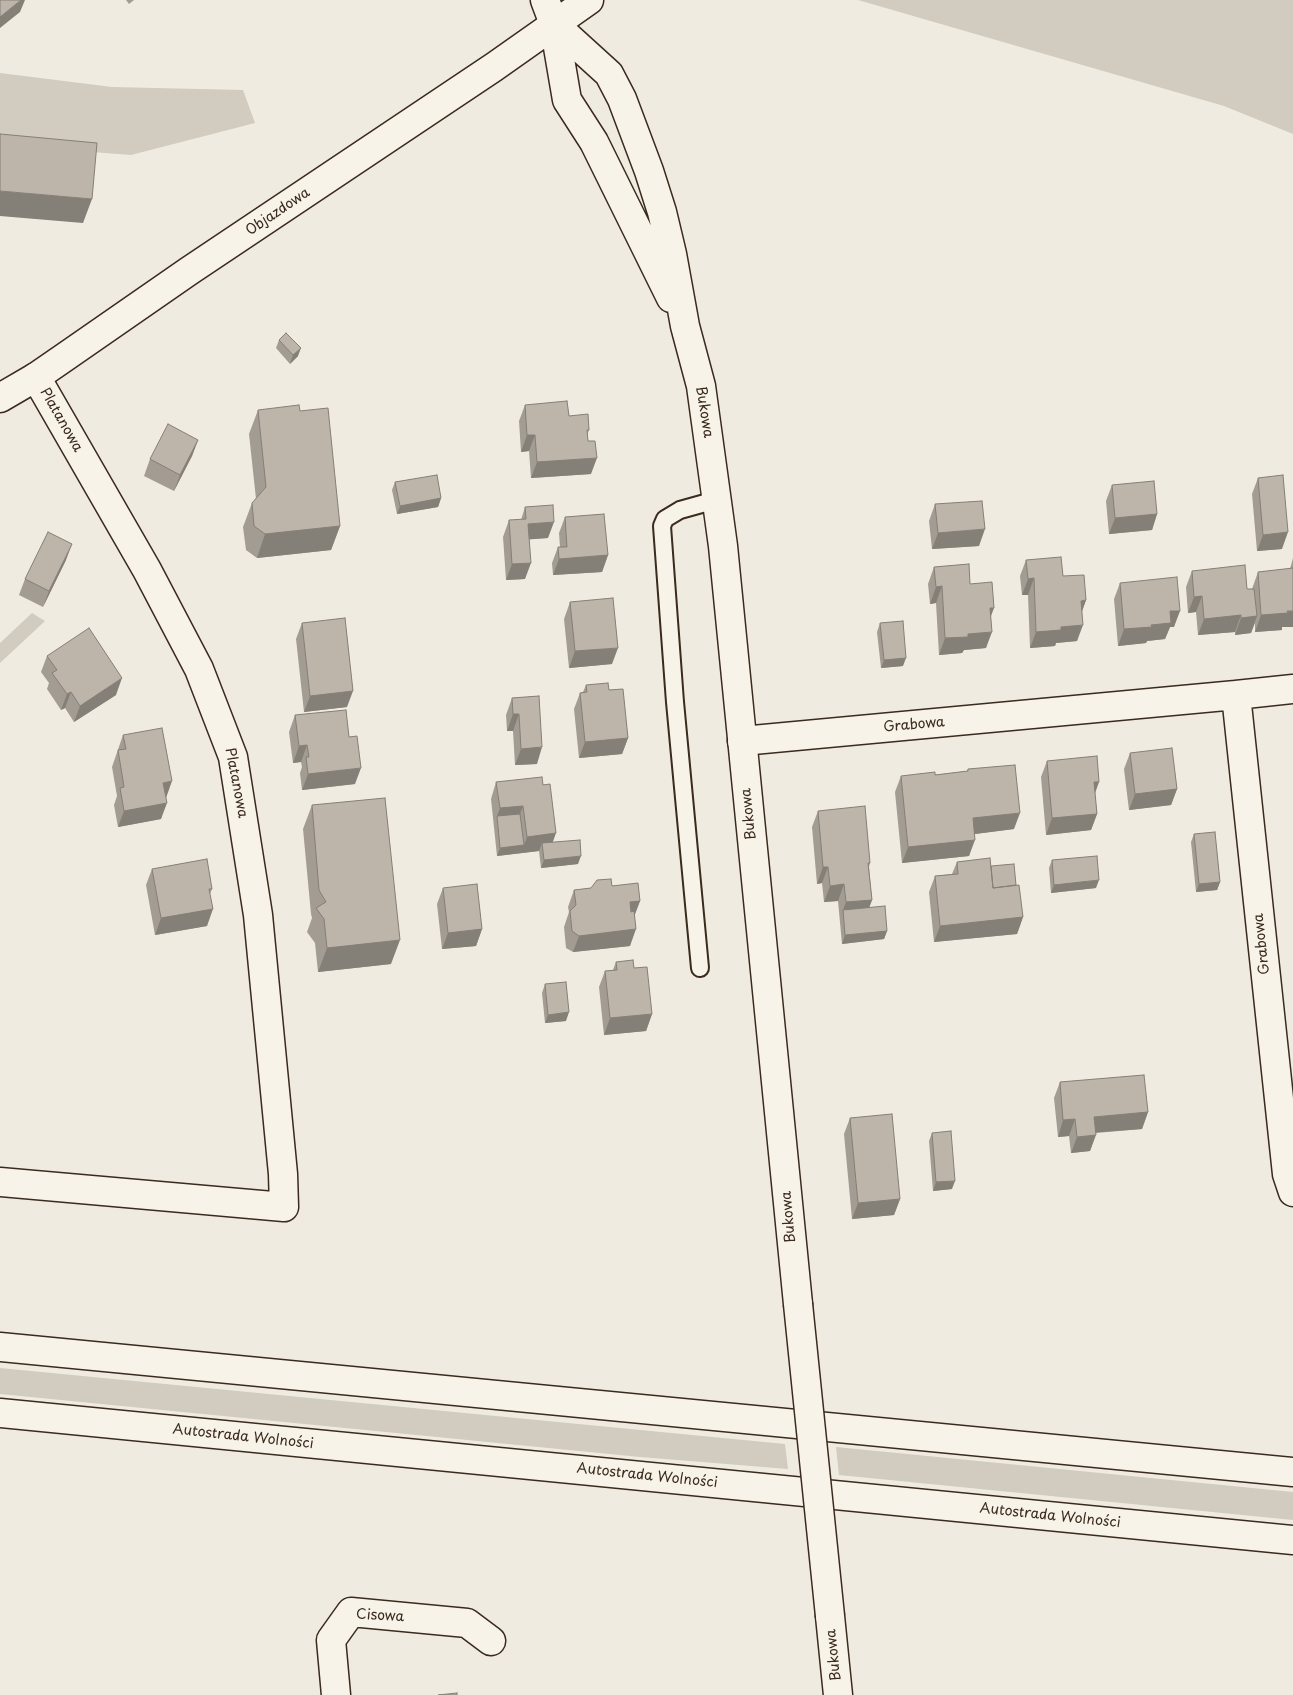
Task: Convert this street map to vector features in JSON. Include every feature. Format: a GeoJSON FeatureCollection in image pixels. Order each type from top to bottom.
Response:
{"type":"FeatureCollection","features":[{"type":"Feature","properties":{"kind":"main road","name":"Objazdowa"},"geometry":{"type":"LineString","coordinates":[[0,398],[36,377],[189,271],[494,67],[550,12],[589,0]]}},
{"type":"Feature","properties":{"kind":"main road","name":"Bukowa"},"geometry":{"type":"LineString","coordinates":[[550,12],[567,100],[594,142],[636,230],[686,326]]}},
{"type":"Feature","properties":{"kind":"main road","name":"Bukowa"},"geometry":{"type":"LineString","coordinates":[[550,12],[609,74],[622,99],[662,212],[700,386],[722,546],[838,1695]]}},
{"type":"Feature","properties":{"kind":"main road","name":"Platanowa"},"geometry":{"type":"LineString","coordinates":[[0,1182],[284,1208],[283,1174],[258,915],[233,757],[199,669],[142,562],[36,377]]}},
{"type":"Feature","properties":{"kind":"main road","name":"Grabowa"},"geometry":{"type":"LineString","coordinates":[[742,741],[1293,689]]}},
{"type":"Feature","properties":{"kind":"main road","name":"Grabowa"},"geometry":{"type":"LineString","coordinates":[[1236,695],[1287,1174],[1293,1192]]}},
{"type":"Feature","properties":{"kind":"main road"},"geometry":{"type":"LineString","coordinates":[[0,1347],[1293,1472]]}},
{"type":"Feature","properties":{"kind":"main road","name":"Autostrada Wolności"},"geometry":{"type":"LineString","coordinates":[[0,1413],[1293,1540]]}},
{"type":"Feature","properties":{"kind":"main road","name":"Cisowa"},"geometry":{"type":"LineString","coordinates":[[336,1695],[331,1640],[351,1612],[467,1623],[490,1641]]}},
{"type":"Feature","properties":{"kind":"lane"},"geometry":{"type":"LineString","coordinates":[[700,968],[675,702],[662,526],[665,519],[671,514],[716,500]]}},
{"type":"Feature","properties":{"kind":"shaded area"},"geometry":{"type":"Polygon","coordinates":[[[858,0],[1293,0],[1293,134],[1224,106],[858,0]]]}},
{"type":"Feature","properties":{"kind":"shaded area"},"geometry":{"type":"Polygon","coordinates":[[[0,73],[112,87],[243,90],[255,123],[131,155],[0,145],[0,73]]]}},
{"type":"Feature","properties":{"kind":"shaded area"},"geometry":{"type":"Polygon","coordinates":[[[32,613],[45,621],[0,663],[0,643],[32,613]]]}},
{"type":"Feature","properties":{"kind":"shaded area"},"geometry":{"type":"Polygon","coordinates":[[[0,1368],[785,1444],[788,1469],[640,1457],[0,1394],[0,1368]]]}},
{"type":"Feature","properties":{"kind":"shaded area"},"geometry":{"type":"Polygon","coordinates":[[[836,1447],[1293,1492],[1293,1520],[839,1475],[836,1447]]]}},
{"type":"Feature","properties":{"kind":"building"},"geometry":{"type":"Polygon","coordinates":[[[0,0],[21,0],[0,17],[0,0]]]}},
{"type":"Feature","properties":{"kind":"building"},"geometry":{"type":"Polygon","coordinates":[[[0,134],[97,143],[92,199],[0,191],[0,134]]]}},
{"type":"Feature","properties":{"kind":"building"},"geometry":{"type":"Polygon","coordinates":[[[286,333],[301,348],[293,355],[279,340],[286,333]]]}},
{"type":"Feature","properties":{"kind":"building"},"geometry":{"type":"Polygon","coordinates":[[[567,401],[569,416],[588,414],[588,441],[595,441],[597,458],[537,462],[535,435],[527,435],[525,405],[567,401]]]}},
{"type":"Feature","properties":{"kind":"building"},"geometry":{"type":"Polygon","coordinates":[[[299,405],[300,411],[328,408],[340,526],[265,534],[254,526],[252,503],[266,487],[258,410],[299,405]]]}},
{"type":"Feature","properties":{"kind":"building"},"geometry":{"type":"Polygon","coordinates":[[[168,424],[198,440],[180,475],[150,459],[168,424]]]}},
{"type":"Feature","properties":{"kind":"building"},"geometry":{"type":"Polygon","coordinates":[[[437,475],[441,498],[400,506],[395,482],[437,475]]]}},
{"type":"Feature","properties":{"kind":"building"},"geometry":{"type":"Polygon","coordinates":[[[1283,475],[1288,532],[1263,535],[1258,478],[1283,475]]]}},
{"type":"Feature","properties":{"kind":"building"},"geometry":{"type":"Polygon","coordinates":[[[1154,481],[1157,514],[1115,518],[1112,485],[1154,481]]]}},
{"type":"Feature","properties":{"kind":"building"},"geometry":{"type":"Polygon","coordinates":[[[982,501],[985,529],[938,533],[935,504],[982,501]]]}},
{"type":"Feature","properties":{"kind":"building"},"geometry":{"type":"Polygon","coordinates":[[[553,505],[554,522],[528,524],[531,563],[512,564],[509,520],[526,519],[525,507],[553,505]]]}},
{"type":"Feature","properties":{"kind":"building"},"geometry":{"type":"Polygon","coordinates":[[[604,514],[608,555],[559,559],[558,547],[567,547],[565,517],[604,514]]]}},
{"type":"Feature","properties":{"kind":"building"},"geometry":{"type":"Polygon","coordinates":[[[48,532],[72,544],[49,591],[25,579],[48,532]]]}},
{"type":"Feature","properties":{"kind":"building"},"geometry":{"type":"Polygon","coordinates":[[[1061,557],[1063,576],[1084,575],[1086,600],[1081,601],[1083,625],[1061,627],[1061,630],[1036,632],[1034,578],[1028,579],[1026,560],[1061,557]]]}},
{"type":"Feature","properties":{"kind":"building"},"geometry":{"type":"Polygon","coordinates":[[[969,564],[970,584],[992,582],[994,608],[990,608],[992,632],[968,634],[968,637],[945,638],[942,586],[936,587],[934,567],[969,564]]]}},
{"type":"Feature","properties":{"kind":"building"},"geometry":{"type":"Polygon","coordinates":[[[1245,565],[1247,589],[1254,589],[1257,616],[1241,618],[1241,615],[1204,619],[1202,596],[1194,597],[1192,571],[1245,565]]]}},
{"type":"Feature","properties":{"kind":"building"},"geometry":{"type":"Polygon","coordinates":[[[1293,568],[1293,611],[1261,615],[1258,572],[1293,568]]]}},
{"type":"Feature","properties":{"kind":"building"},"geometry":{"type":"Polygon","coordinates":[[[1177,577],[1180,611],[1170,611],[1171,623],[1151,625],[1152,627],[1124,629],[1120,583],[1177,577]]]}},
{"type":"Feature","properties":{"kind":"building"},"geometry":{"type":"Polygon","coordinates":[[[613,598],[618,648],[575,651],[570,602],[613,598]]]}},
{"type":"Feature","properties":{"kind":"building"},"geometry":{"type":"Polygon","coordinates":[[[345,618],[353,691],[310,696],[302,623],[345,618]]]}},
{"type":"Feature","properties":{"kind":"building"},"geometry":{"type":"Polygon","coordinates":[[[903,621],[906,658],[884,660],[880,623],[903,621]]]}},
{"type":"Feature","properties":{"kind":"building"},"geometry":{"type":"Polygon","coordinates":[[[89,628],[122,678],[80,706],[71,692],[67,694],[52,673],[57,670],[47,656],[89,628]]]}},
{"type":"Feature","properties":{"kind":"building"},"geometry":{"type":"Polygon","coordinates":[[[608,683],[609,690],[623,689],[628,738],[585,742],[580,693],[587,692],[586,685],[608,683]]]}},
{"type":"Feature","properties":{"kind":"building"},"geometry":{"type":"Polygon","coordinates":[[[539,696],[542,747],[521,749],[519,714],[513,714],[512,698],[539,696]]]}},
{"type":"Feature","properties":{"kind":"building"},"geometry":{"type":"Polygon","coordinates":[[[346,710],[349,737],[357,736],[361,768],[308,774],[306,757],[309,757],[307,745],[299,746],[295,715],[346,710]]]}},
{"type":"Feature","properties":{"kind":"building"},"geometry":{"type":"Polygon","coordinates":[[[162,728],[172,781],[163,783],[167,803],[124,811],[120,788],[124,787],[118,750],[126,749],[123,735],[162,728]]]}},
{"type":"Feature","properties":{"kind":"building"},"geometry":{"type":"Polygon","coordinates":[[[1172,748],[1177,789],[1135,794],[1130,753],[1172,748]]]}},
{"type":"Feature","properties":{"kind":"building"},"geometry":{"type":"Polygon","coordinates":[[[1097,756],[1099,782],[1094,782],[1097,814],[1052,818],[1047,761],[1097,756]]]}},
{"type":"Feature","properties":{"kind":"building"},"geometry":{"type":"Polygon","coordinates":[[[1015,765],[1020,813],[973,818],[975,840],[908,847],[901,776],[935,772],[935,775],[968,771],[968,769],[1015,765]]]}},
{"type":"Feature","properties":{"kind":"building"},"geometry":{"type":"Polygon","coordinates":[[[542,777],[543,785],[550,784],[556,833],[527,837],[523,806],[500,808],[496,782],[542,777]]]}},
{"type":"Feature","properties":{"kind":"building"},"geometry":{"type":"Polygon","coordinates":[[[385,798],[400,940],[327,948],[324,919],[316,908],[326,902],[319,890],[312,805],[385,798]]]}},
{"type":"Feature","properties":{"kind":"building"},"geometry":{"type":"Polygon","coordinates":[[[865,806],[872,900],[846,902],[844,884],[830,886],[828,867],[823,867],[818,811],[865,806]]]}},
{"type":"Feature","properties":{"kind":"building"},"geometry":{"type":"Polygon","coordinates":[[[520,814],[524,845],[500,848],[497,816],[520,814]]]}},
{"type":"Feature","properties":{"kind":"building"},"geometry":{"type":"Polygon","coordinates":[[[1215,832],[1220,882],[1199,884],[1194,834],[1215,832]]]}},
{"type":"Feature","properties":{"kind":"building"},"geometry":{"type":"Polygon","coordinates":[[[580,840],[581,856],[544,860],[542,843],[580,840]]]}},
{"type":"Feature","properties":{"kind":"building"},"geometry":{"type":"Polygon","coordinates":[[[1097,856],[1099,880],[1054,885],[1052,860],[1097,856]]]}},
{"type":"Feature","properties":{"kind":"building"},"geometry":{"type":"Polygon","coordinates":[[[990,858],[993,888],[1019,885],[1023,917],[940,926],[935,876],[958,874],[957,862],[990,858]]]}},
{"type":"Feature","properties":{"kind":"building"},"geometry":{"type":"Polygon","coordinates":[[[207,859],[212,889],[209,889],[213,909],[161,918],[152,869],[207,859]]]}},
{"type":"Feature","properties":{"kind":"building"},"geometry":{"type":"Polygon","coordinates":[[[1014,864],[1016,885],[993,888],[991,866],[1014,864]]]}},
{"type":"Feature","properties":{"kind":"building"},"geometry":{"type":"Polygon","coordinates":[[[611,879],[612,886],[638,883],[640,901],[630,902],[631,912],[634,911],[636,929],[579,936],[572,931],[570,911],[576,905],[574,890],[591,888],[597,880],[611,879]]]}},
{"type":"Feature","properties":{"kind":"building"},"geometry":{"type":"Polygon","coordinates":[[[477,884],[482,929],[448,933],[443,888],[477,884]]]}},
{"type":"Feature","properties":{"kind":"building"},"geometry":{"type":"Polygon","coordinates":[[[885,906],[887,931],[845,935],[843,910],[885,906]]]}},
{"type":"Feature","properties":{"kind":"building"},"geometry":{"type":"Polygon","coordinates":[[[633,960],[634,968],[647,967],[652,1014],[610,1018],[605,971],[617,970],[616,962],[633,960]]]}},
{"type":"Feature","properties":{"kind":"building"},"geometry":{"type":"Polygon","coordinates":[[[566,982],[569,1012],[548,1015],[545,984],[566,982]]]}},
{"type":"Feature","properties":{"kind":"building"},"geometry":{"type":"Polygon","coordinates":[[[1144,1075],[1148,1112],[1094,1117],[1096,1135],[1077,1137],[1075,1119],[1063,1120],[1060,1082],[1144,1075]]]}},
{"type":"Feature","properties":{"kind":"building"},"geometry":{"type":"Polygon","coordinates":[[[892,1114],[900,1199],[858,1203],[850,1118],[892,1114]]]}},
{"type":"Feature","properties":{"kind":"building"},"geometry":{"type":"Polygon","coordinates":[[[951,1131],[955,1181],[936,1182],[932,1133],[951,1131]]]}},
{"type":"Feature","properties":{"kind":"building"},"geometry":{"type":"Polygon","coordinates":[[[457,1693],[457,1695],[438,1695],[457,1693]]]}}]}
